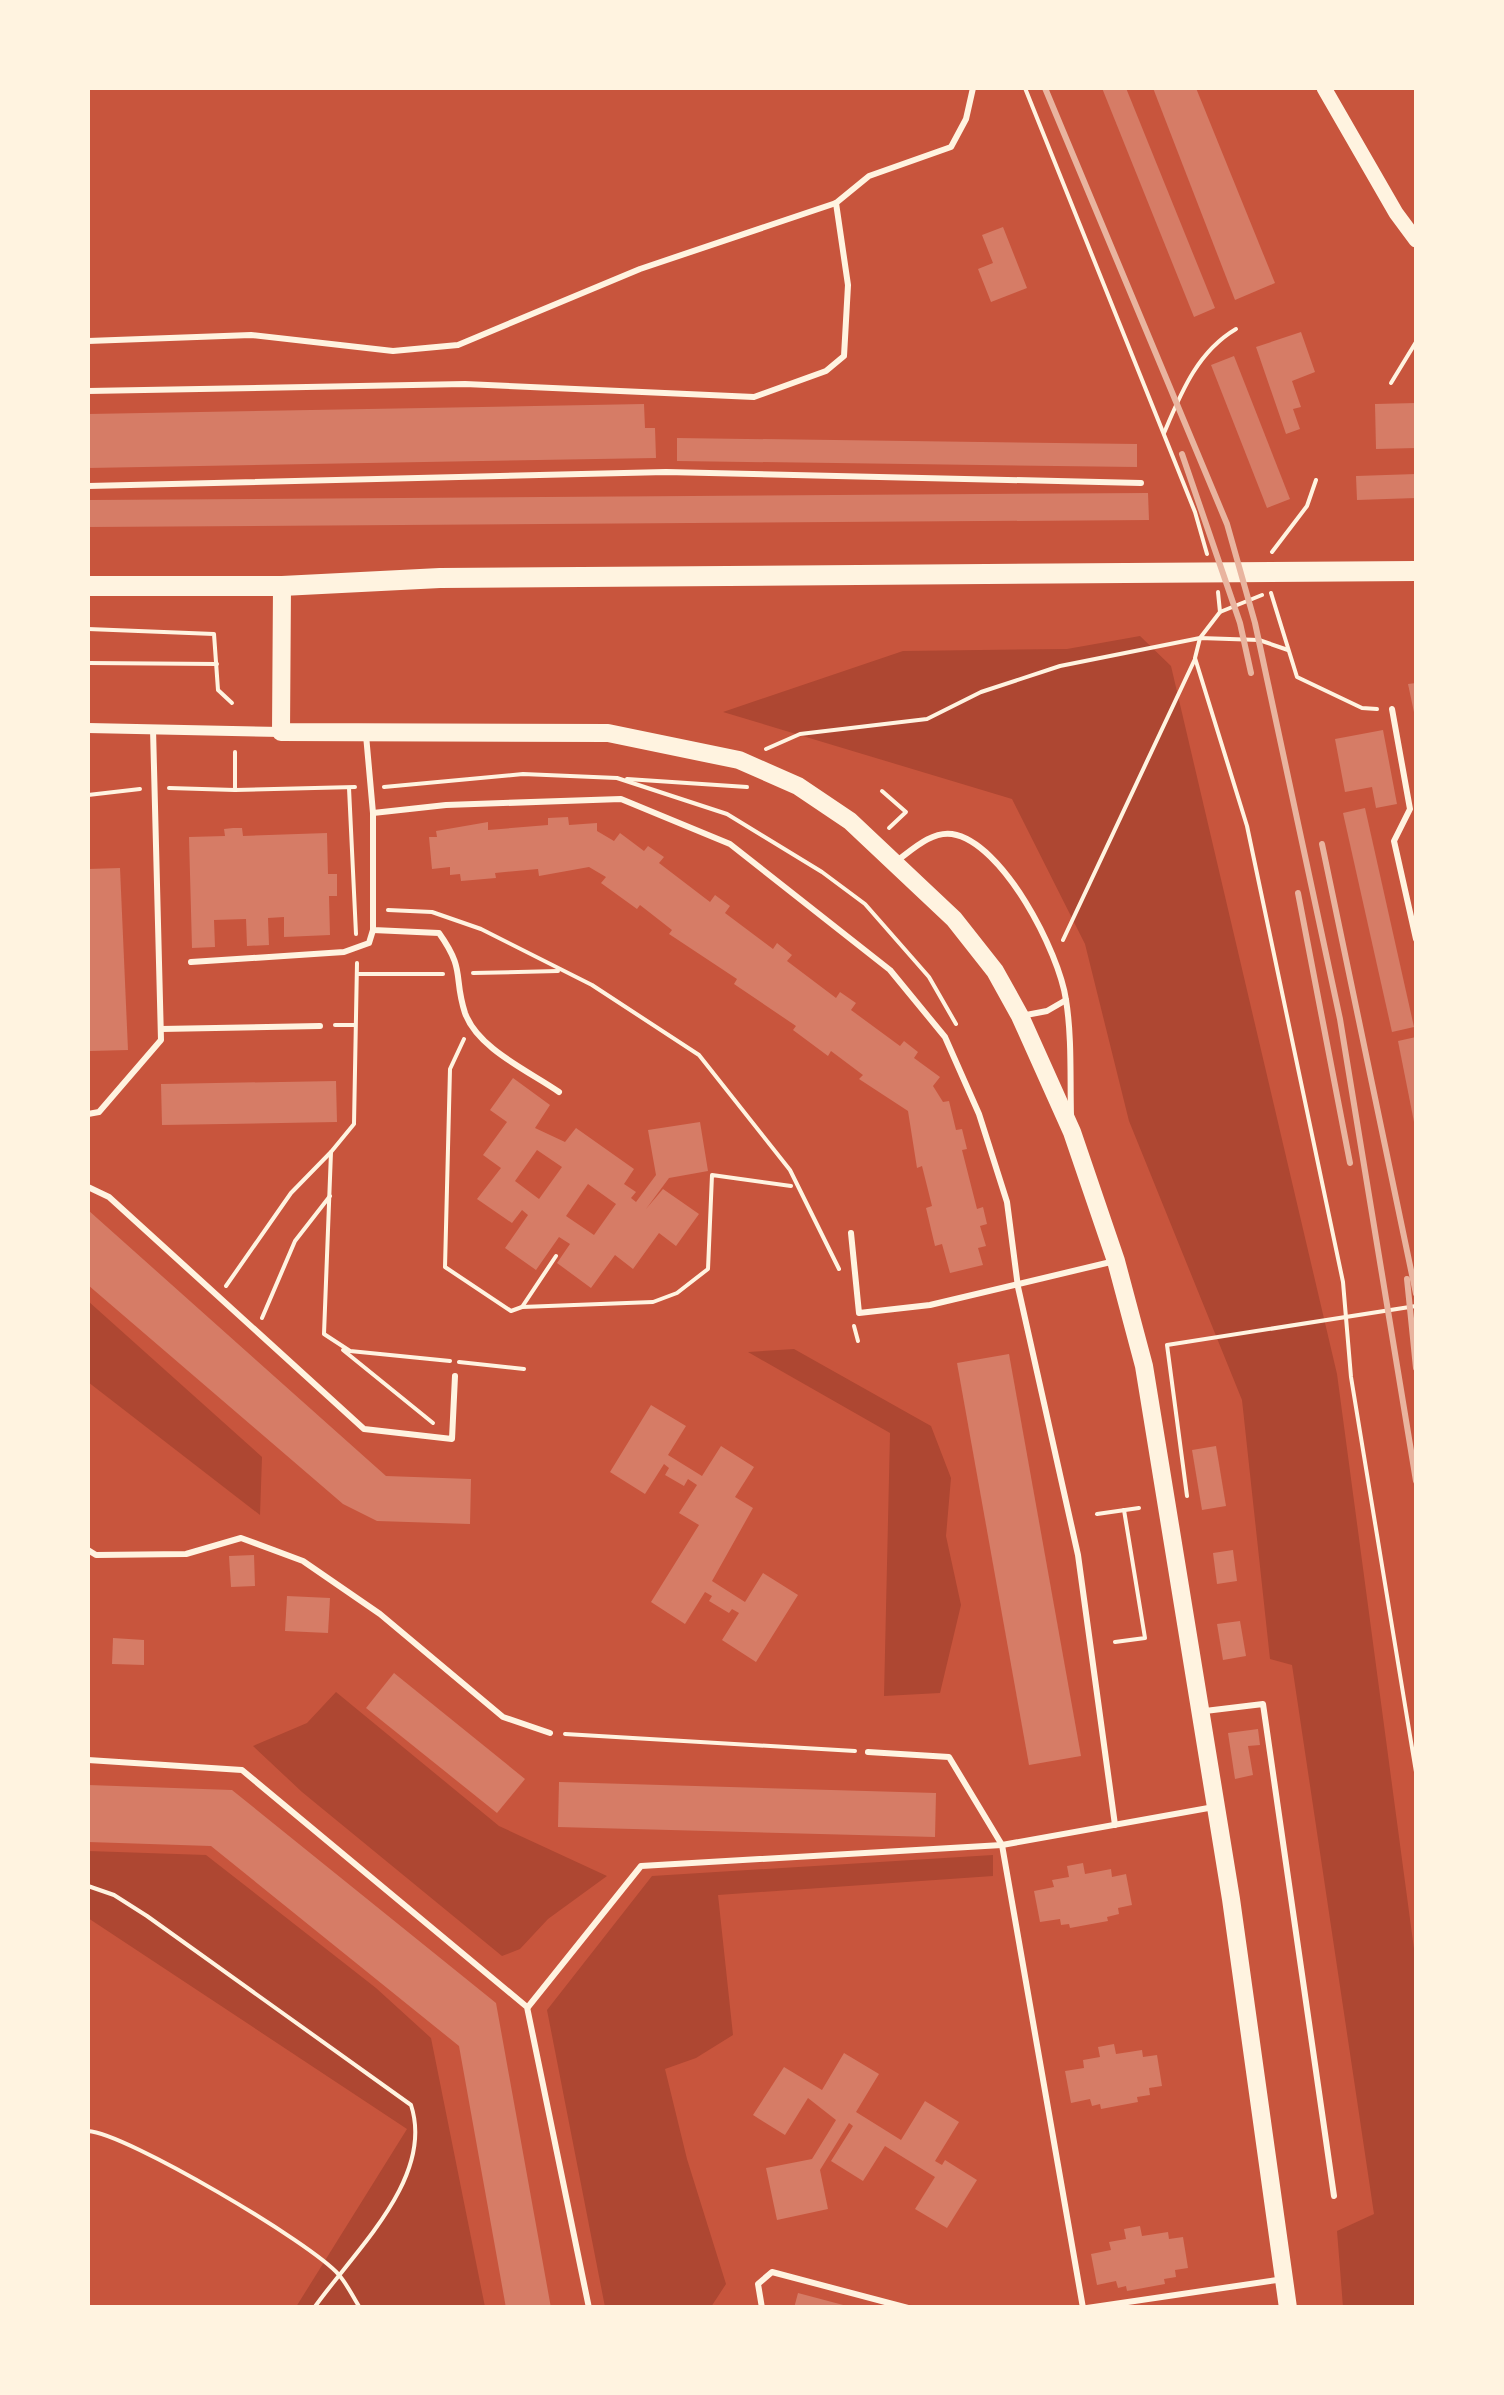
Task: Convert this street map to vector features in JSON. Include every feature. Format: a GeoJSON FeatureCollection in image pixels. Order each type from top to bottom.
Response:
{"type":"FeatureCollection","features":[{"type":"Feature","properties":{"kind":"main road"},"geometry":{"type":"LineString","coordinates":[[88,586],[282,586],[440,578],[1416,571]]}},
{"type":"Feature","properties":{"kind":"main road"},"geometry":{"type":"LineString","coordinates":[[282,586],[282,732],[608,733],[738,760],[798,786],[897,860],[954,919],[995,972],[1020,1016],[1072,1132],[1116,1261],[1144,1366],[1215,1807],[1288,2308]]}},
{"type":"Feature","properties":{"kind":"street"},"geometry":{"type":"LineString","coordinates":[[1324,88],[1396,213],[1416,240]]}},
{"type":"Feature","properties":{"kind":"street"},"geometry":{"type":"LineString","coordinates":[[88,728],[282,732]]}},
{"type":"Feature","properties":{"kind":"lane"},"geometry":{"type":"LineString","coordinates":[[88,341],[250,335],[393,351],[458,345],[640,269],[836,203],[868,176],[951,148],[966,119],[973,88]]}},
{"type":"Feature","properties":{"kind":"lane"},"geometry":{"type":"LineString","coordinates":[[88,390],[465,384],[754,397],[826,371],[844,356],[848,286],[836,203]]}},
{"type":"Feature","properties":{"kind":"lane"},"geometry":{"type":"LineString","coordinates":[[88,486],[666,472],[1141,483]]}},
{"type":"Feature","properties":{"kind":"lane"},"geometry":{"type":"LineString","coordinates":[[1392,709],[1410,810],[1394,841],[1416,938]]}},
{"type":"Feature","properties":{"kind":"lane"},"geometry":{"type":"LineString","coordinates":[[88,1114],[99,1112],[161,1040],[153,728]]}},
{"type":"Feature","properties":{"kind":"lane"},"geometry":{"type":"LineString","coordinates":[[191,962],[356,948],[368,943],[373,930],[373,813],[366,734]]}},
{"type":"Feature","properties":{"kind":"lane"},"geometry":{"type":"LineString","coordinates":[[373,813],[446,805],[622,799],[730,844],[890,970],[945,1037],[979,1114],[1007,1202],[1018,1287],[1078,1555],[1116,1825]]}},
{"type":"Feature","properties":{"kind":"lane"},"geometry":{"type":"LineString","coordinates":[[897,860],[927,838],[949,833],[974,841],[1042,927],[1066,1000],[1072,1132]]}},
{"type":"Feature","properties":{"kind":"lane"},"geometry":{"type":"LineString","coordinates":[[373,930],[439,934],[458,959],[465,1014],[480,1038],[559,1092]]}},
{"type":"Feature","properties":{"kind":"lane"},"geometry":{"type":"LineString","coordinates":[[1020,1016],[1047,1011],[1066,1000]]}},
{"type":"Feature","properties":{"kind":"lane"},"geometry":{"type":"LineString","coordinates":[[161,1029],[320,1026]]}},
{"type":"Feature","properties":{"kind":"lane"},"geometry":{"type":"LineString","coordinates":[[88,1187],[109,1197],[364,1429],[452,1439],[455,1376]]}},
{"type":"Feature","properties":{"kind":"lane"},"geometry":{"type":"LineString","coordinates":[[851,1233],[859,1313],[1018,1287],[1116,1261]]}},
{"type":"Feature","properties":{"kind":"lane"},"geometry":{"type":"LineString","coordinates":[[88,1550],[96,1555],[186,1554],[241,1538],[303,1560],[380,1614],[503,1717],[550,1733]]}},
{"type":"Feature","properties":{"kind":"lane"},"geometry":{"type":"LineString","coordinates":[[1199,1712],[1262,1704],[1334,2196]]}},
{"type":"Feature","properties":{"kind":"lane"},"geometry":{"type":"LineString","coordinates":[[868,1752],[949,1757],[1002,1845],[1085,2308],[1286,2279]]}},
{"type":"Feature","properties":{"kind":"lane"},"geometry":{"type":"LineString","coordinates":[[88,1760],[242,1770],[527,2007],[588,2308]]}},
{"type":"Feature","properties":{"kind":"lane"},"geometry":{"type":"LineString","coordinates":[[527,2007],[641,1866],[1002,1845],[1215,1807]]}},
{"type":"Feature","properties":{"kind":"lane"},"geometry":{"type":"LineString","coordinates":[[762,2308],[758,2284],[772,2272],[908,2308]]}},
{"type":"Feature","properties":{"kind":"path"},"geometry":{"type":"LineString","coordinates":[[1025,88],[1164,433],[1210,562]]}},
{"type":"Feature","properties":{"kind":"path"},"geometry":{"type":"LineString","coordinates":[[1164,433],[1183,388],[1213,342],[1236,329]]}},
{"type":"Feature","properties":{"kind":"path"},"geometry":{"type":"LineString","coordinates":[[1392,383],[1416,342]]}},
{"type":"Feature","properties":{"kind":"path"},"geometry":{"type":"LineString","coordinates":[[1316,480],[1307,506],[1272,549],[1276,571],[1270,593],[1288,650],[1297,677],[1315,689],[1362,708],[1392,709]]}},
{"type":"Feature","properties":{"kind":"path"},"geometry":{"type":"LineString","coordinates":[[1214,578],[1220,612]]}},
{"type":"Feature","properties":{"kind":"path"},"geometry":{"type":"LineString","coordinates":[[1055,958],[1195,658],[1200,638],[1220,612],[1248,598],[1270,593]]}},
{"type":"Feature","properties":{"kind":"path"},"geometry":{"type":"LineString","coordinates":[[88,629],[214,634],[218,690],[232,703]]}},
{"type":"Feature","properties":{"kind":"path"},"geometry":{"type":"LineString","coordinates":[[738,760],[800,734],[927,719],[981,692],[1060,666],[1200,638],[1259,640],[1288,650]]}},
{"type":"Feature","properties":{"kind":"path"},"geometry":{"type":"LineString","coordinates":[[1195,658],[1247,826],[1343,1282],[1351,1378],[1416,1772]]}},
{"type":"Feature","properties":{"kind":"path"},"geometry":{"type":"LineString","coordinates":[[88,663],[217,664]]}},
{"type":"Feature","properties":{"kind":"path"},"geometry":{"type":"LineString","coordinates":[[235,752],[234,790],[422,787],[523,774],[750,787]]}},
{"type":"Feature","properties":{"kind":"path"},"geometry":{"type":"LineString","coordinates":[[617,778],[728,814],[822,872],[865,904],[929,977],[960,1033]]}},
{"type":"Feature","properties":{"kind":"path"},"geometry":{"type":"LineString","coordinates":[[219,1298],[292,1193],[354,1124],[356,948],[349,787]]}},
{"type":"Feature","properties":{"kind":"path"},"geometry":{"type":"LineString","coordinates":[[874,842],[906,812],[882,791]]}},
{"type":"Feature","properties":{"kind":"path"},"geometry":{"type":"LineString","coordinates":[[354,909],[432,912],[481,929],[592,985],[699,1055],[790,1170],[838,1265],[843,1284]]}},
{"type":"Feature","properties":{"kind":"path"},"geometry":{"type":"LineString","coordinates":[[320,1026],[357,1024]]}},
{"type":"Feature","properties":{"kind":"path"},"geometry":{"type":"LineString","coordinates":[[475,1029],[458,1043],[450,1069],[445,1267],[511,1311],[522,1306],[654,1302],[676,1293],[708,1269],[712,1174],[792,1186]]}},
{"type":"Feature","properties":{"kind":"path"},"geometry":{"type":"LineString","coordinates":[[332,1152],[324,1334],[452,1439]]}},
{"type":"Feature","properties":{"kind":"path"},"geometry":{"type":"LineString","coordinates":[[257,1332],[296,1240],[330,1196]]}},
{"type":"Feature","properties":{"kind":"path"},"geometry":{"type":"LineString","coordinates":[[522,1306],[556,1256]]}},
{"type":"Feature","properties":{"kind":"path"},"geometry":{"type":"LineString","coordinates":[[1188,1499],[1167,1345],[1416,1306]]}},
{"type":"Feature","properties":{"kind":"path"},"geometry":{"type":"LineString","coordinates":[[853,1322],[858,1341]]}},
{"type":"Feature","properties":{"kind":"path"},"geometry":{"type":"LineString","coordinates":[[338,1346],[524,1369]]}},
{"type":"Feature","properties":{"kind":"path"},"geometry":{"type":"LineString","coordinates":[[1098,1514],[1139,1508]]}},
{"type":"Feature","properties":{"kind":"path"},"geometry":{"type":"LineString","coordinates":[[1115,1642],[1144,1638],[1124,1510]]}},
{"type":"Feature","properties":{"kind":"path"},"geometry":{"type":"LineString","coordinates":[[550,1733],[868,1752]]}},
{"type":"Feature","properties":{"kind":"path"},"geometry":{"type":"LineString","coordinates":[[88,1886],[114,1895],[147,1916],[411,2104],[419,2130],[404,2184],[314,2308]]}},
{"type":"Feature","properties":{"kind":"path"},"geometry":{"type":"LineString","coordinates":[[88,2131],[101,2132],[148,2153],[338,2274],[360,2308]]}},
{"type":"Feature","properties":{"kind":"shaded area"},"geometry":{"type":"Polygon","coordinates":[[[1140,636],[1171,666],[1337,1374],[1416,1964],[1416,2307],[1343,2307],[1337,2231],[1374,2214],[1292,1665],[1270,1659],[1242,1400],[1129,1121],[1085,944],[1012,799],[723,712],[903,651],[1067,649],[1140,636]]]}},
{"type":"Feature","properties":{"kind":"shaded area"},"geometry":{"type":"Polygon","coordinates":[[[88,1301],[262,1457],[260,1515],[88,1382],[88,1301]]]}},
{"type":"Feature","properties":{"kind":"shaded area"},"geometry":{"type":"Polygon","coordinates":[[[794,1349],[931,1426],[951,1478],[946,1536],[961,1605],[940,1693],[884,1696],[890,1433],[748,1352],[794,1349]]]}},
{"type":"Feature","properties":{"kind":"shaded area"},"geometry":{"type":"Polygon","coordinates":[[[336,1692],[499,1826],[607,1876],[548,1919],[520,1949],[502,1956],[302,1792],[253,1746],[307,1723],[336,1692]]]}},
{"type":"Feature","properties":{"kind":"shaded area"},"geometry":{"type":"Polygon","coordinates":[[[88,1851],[206,1855],[376,1988],[431,2038],[485,2307],[296,2307],[407,2129],[88,1918],[88,1851]]]}},
{"type":"Feature","properties":{"kind":"shaded area"},"geometry":{"type":"Polygon","coordinates":[[[993,1855],[993,1876],[718,1895],[733,2035],[696,2058],[665,2069],[687,2159],[726,2284],[711,2307],[605,2307],[547,2010],[652,1876],[993,1855]]]}},
{"type":"Feature","properties":{"kind":"building"},"geometry":{"type":"Polygon","coordinates":[[[1102,88],[1126,88],[1215,308],[1194,317],[1102,88]]]}},
{"type":"Feature","properties":{"kind":"building"},"geometry":{"type":"Polygon","coordinates":[[[1153,88],[1196,88],[1275,283],[1235,300],[1153,88]]]}},
{"type":"Feature","properties":{"kind":"building"},"geometry":{"type":"Polygon","coordinates":[[[1003,227],[1027,288],[991,302],[978,269],[993,263],[982,235],[1003,227]]]}},
{"type":"Feature","properties":{"kind":"building"},"geometry":{"type":"Polygon","coordinates":[[[1301,332],[1315,372],[1292,381],[1301,407],[1293,409],[1300,429],[1286,434],[1256,347],[1301,332]]]}},
{"type":"Feature","properties":{"kind":"building"},"geometry":{"type":"Polygon","coordinates":[[[1234,356],[1290,499],[1267,508],[1211,365],[1234,356]]]}},
{"type":"Feature","properties":{"kind":"building"},"geometry":{"type":"Polygon","coordinates":[[[1416,403],[1416,448],[1376,449],[1375,404],[1416,403]]]}},
{"type":"Feature","properties":{"kind":"building"},"geometry":{"type":"Polygon","coordinates":[[[644,404],[645,428],[655,428],[656,458],[88,468],[88,414],[644,404]]]}},
{"type":"Feature","properties":{"kind":"building"},"geometry":{"type":"Polygon","coordinates":[[[677,438],[1137,444],[1137,467],[677,461],[677,438]]]}},
{"type":"Feature","properties":{"kind":"building"},"geometry":{"type":"Polygon","coordinates":[[[1416,474],[1416,498],[1357,500],[1356,476],[1416,474]]]}},
{"type":"Feature","properties":{"kind":"building"},"geometry":{"type":"Polygon","coordinates":[[[1148,493],[1149,520],[88,527],[88,500],[1148,493]]]}},
{"type":"Feature","properties":{"kind":"building"},"geometry":{"type":"Polygon","coordinates":[[[1416,683],[1416,717],[1415,717],[1408,684],[1416,683]]]}},
{"type":"Feature","properties":{"kind":"building"},"geometry":{"type":"Polygon","coordinates":[[[1383,730],[1397,804],[1376,808],[1372,787],[1345,792],[1335,739],[1383,730]]]}},
{"type":"Feature","properties":{"kind":"building"},"geometry":{"type":"Polygon","coordinates":[[[1365,808],[1414,1027],[1392,1032],[1343,813],[1365,808]]]}},
{"type":"Feature","properties":{"kind":"building"},"geometry":{"type":"Polygon","coordinates":[[[568,817],[569,825],[597,823],[597,831],[614,841],[620,833],[644,851],[648,846],[664,857],[659,863],[710,902],[715,895],[730,906],[725,913],[773,949],[777,943],[792,955],[787,961],[836,998],[840,992],[856,1003],[851,1010],[900,1046],[904,1041],[918,1052],[914,1058],[940,1077],[933,1086],[943,1102],[949,1101],[956,1130],[962,1129],[967,1149],[962,1150],[977,1209],[983,1207],[987,1224],[980,1226],[986,1246],[978,1248],[983,1265],[950,1273],[942,1244],[935,1246],[926,1208],[932,1206],[922,1166],[917,1168],[908,1111],[859,1079],[863,1075],[831,1051],[828,1056],[793,1030],[796,1026],[734,984],[737,979],[669,934],[672,930],[640,905],[637,909],[601,883],[606,877],[589,867],[539,876],[538,869],[495,873],[496,878],[461,881],[460,874],[450,875],[450,867],[432,869],[429,837],[437,837],[436,831],[488,822],[488,830],[548,825],[548,818],[568,817]]]}},
{"type":"Feature","properties":{"kind":"building"},"geometry":{"type":"Polygon","coordinates":[[[242,828],[243,836],[327,833],[328,874],[337,874],[337,896],[329,896],[330,935],[284,937],[284,917],[268,918],[269,945],[247,946],[246,919],[214,920],[215,947],[192,948],[189,837],[225,836],[224,829],[242,828]]]}},
{"type":"Feature","properties":{"kind":"building"},"geometry":{"type":"Polygon","coordinates":[[[120,868],[128,1050],[90,1051],[88,869],[120,868]]]}},
{"type":"Feature","properties":{"kind":"building"},"geometry":{"type":"Polygon","coordinates":[[[1416,1037],[1416,1127],[1415,1127],[1398,1041],[1416,1037]]]}},
{"type":"Feature","properties":{"kind":"building"},"geometry":{"type":"Polygon","coordinates":[[[513,1078],[550,1105],[535,1128],[565,1142],[576,1128],[634,1169],[624,1184],[636,1192],[631,1198],[636,1202],[656,1175],[648,1130],[700,1122],[708,1171],[669,1178],[646,1209],[663,1189],[699,1214],[676,1246],[659,1233],[633,1269],[615,1255],[591,1288],[557,1263],[570,1244],[559,1237],[536,1270],[505,1248],[528,1215],[522,1210],[512,1223],[477,1199],[501,1168],[483,1155],[507,1122],[490,1110],[513,1078]],[[537,1150],[515,1181],[539,1199],[562,1167],[537,1150]],[[588,1184],[566,1216],[594,1235],[616,1204],[588,1184]]]}},
{"type":"Feature","properties":{"kind":"building"},"geometry":{"type":"Polygon","coordinates":[[[336,1081],[337,1122],[162,1125],[161,1084],[336,1081]]]}},
{"type":"Feature","properties":{"kind":"building"},"geometry":{"type":"Polygon","coordinates":[[[88,1210],[386,1476],[471,1479],[470,1524],[377,1521],[343,1504],[88,1285],[88,1210]]]}},
{"type":"Feature","properties":{"kind":"building"},"geometry":{"type":"Polygon","coordinates":[[[1009,1354],[1081,1756],[1029,1765],[957,1363],[1009,1354]]]}},
{"type":"Feature","properties":{"kind":"building"},"geometry":{"type":"Polygon","coordinates":[[[651,1405],[686,1426],[668,1455],[702,1476],[721,1446],[754,1467],[735,1497],[753,1508],[712,1581],[745,1602],[763,1573],[798,1595],[756,1662],[722,1640],[739,1613],[732,1609],[729,1613],[709,1601],[712,1596],[705,1592],[685,1624],[651,1602],[699,1525],[679,1513],[697,1485],[688,1479],[684,1486],[665,1475],[669,1468],[664,1464],[645,1494],[610,1472],[651,1405]]]}},
{"type":"Feature","properties":{"kind":"building"},"geometry":{"type":"Polygon","coordinates":[[[1216,1446],[1226,1506],[1202,1510],[1192,1450],[1216,1446]]]}},
{"type":"Feature","properties":{"kind":"building"},"geometry":{"type":"Polygon","coordinates":[[[1233,1550],[1237,1581],[1217,1584],[1213,1553],[1233,1550]]]}},
{"type":"Feature","properties":{"kind":"building"},"geometry":{"type":"Polygon","coordinates":[[[254,1555],[255,1586],[231,1587],[229,1556],[254,1555]]]}},
{"type":"Feature","properties":{"kind":"building"},"geometry":{"type":"Polygon","coordinates":[[[287,1596],[330,1598],[328,1633],[285,1631],[287,1596]]]}},
{"type":"Feature","properties":{"kind":"building"},"geometry":{"type":"Polygon","coordinates":[[[1240,1621],[1246,1656],[1223,1660],[1217,1624],[1240,1621]]]}},
{"type":"Feature","properties":{"kind":"building"},"geometry":{"type":"Polygon","coordinates":[[[113,1638],[144,1640],[144,1665],[112,1664],[113,1638]]]}},
{"type":"Feature","properties":{"kind":"building"},"geometry":{"type":"Polygon","coordinates":[[[394,1673],[525,1779],[497,1813],[366,1708],[394,1673]]]}},
{"type":"Feature","properties":{"kind":"building"},"geometry":{"type":"Polygon","coordinates":[[[1258,1729],[1260,1745],[1248,1746],[1253,1775],[1235,1779],[1228,1733],[1258,1729]]]}},
{"type":"Feature","properties":{"kind":"building"},"geometry":{"type":"Polygon","coordinates":[[[559,1782],[936,1793],[935,1837],[558,1827],[559,1782]]]}},
{"type":"Feature","properties":{"kind":"building"},"geometry":{"type":"Polygon","coordinates":[[[88,1785],[232,1790],[496,2003],[551,2308],[506,2308],[459,2046],[211,1846],[88,1842],[88,1785]]]}},
{"type":"Feature","properties":{"kind":"building"},"geometry":{"type":"Polygon","coordinates":[[[1083,1863],[1085,1874],[1111,1869],[1112,1877],[1126,1874],[1132,1905],[1118,1908],[1119,1914],[1107,1917],[1108,1921],[1070,1928],[1069,1924],[1061,1925],[1060,1919],[1040,1922],[1034,1891],[1054,1887],[1052,1880],[1069,1877],[1067,1866],[1083,1863]]]}},
{"type":"Feature","properties":{"kind":"building"},"geometry":{"type":"Polygon","coordinates":[[[1114,2044],[1116,2054],[1142,2050],[1143,2057],[1157,2055],[1162,2086],[1149,2088],[1150,2095],[1137,2097],[1138,2102],[1101,2109],[1100,2104],[1092,2106],[1090,2099],[1071,2103],[1065,2071],[1084,2068],[1083,2060],[1100,2057],[1098,2047],[1114,2044]]]}},
{"type":"Feature","properties":{"kind":"building"},"geometry":{"type":"Polygon","coordinates":[[[844,2053],[879,2074],[856,2112],[901,2140],[925,2101],[959,2122],[935,2161],[942,2165],[945,2160],[977,2180],[947,2228],[915,2209],[935,2177],[885,2146],[863,2181],[831,2161],[853,2126],[849,2123],[820,2170],[828,2209],[777,2220],[766,2168],[812,2159],[836,2120],[808,2098],[785,2135],[753,2115],[784,2067],[822,2090],[844,2053]]]}},
{"type":"Feature","properties":{"kind":"building"},"geometry":{"type":"Polygon","coordinates":[[[1140,2226],[1142,2236],[1168,2232],[1169,2239],[1183,2237],[1188,2268],[1175,2270],[1176,2277],[1164,2279],[1165,2284],[1127,2291],[1126,2286],[1118,2288],[1116,2281],[1097,2285],[1091,2254],[1111,2250],[1109,2242],[1126,2239],[1124,2229],[1140,2226]]]}},
{"type":"Feature","properties":{"kind":"building"},"geometry":{"type":"Polygon","coordinates":[[[798,2293],[847,2306],[847,2308],[794,2308],[798,2293]]]}},
{"type":"Feature","properties":{"kind":"railway"},"geometry":{"type":"LineString","coordinates":[[1045,88],[1227,524],[1255,623],[1340,1019],[1416,1481]]}},
{"type":"Feature","properties":{"kind":"railway"},"geometry":{"type":"LineString","coordinates":[[1182,454],[1240,623],[1251,673]]}},
{"type":"Feature","properties":{"kind":"railway"},"geometry":{"type":"LineString","coordinates":[[1322,844],[1416,1294]]}},
{"type":"Feature","properties":{"kind":"railway"},"geometry":{"type":"LineString","coordinates":[[1298,893],[1350,1163]]}},
{"type":"Feature","properties":{"kind":"railway"},"geometry":{"type":"LineString","coordinates":[[1407,1279],[1416,1368]]}}]}
